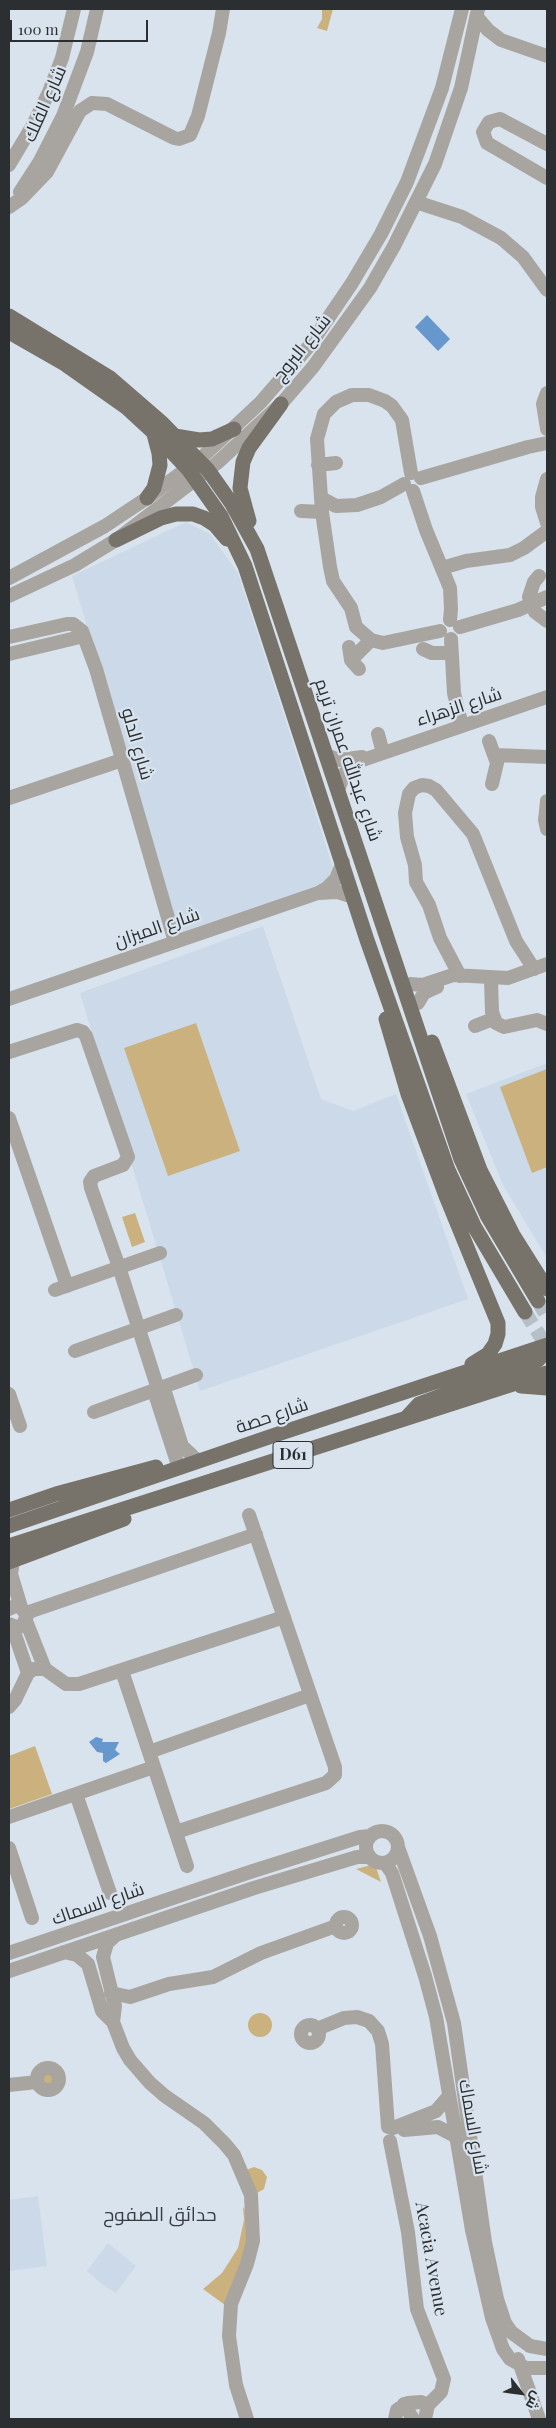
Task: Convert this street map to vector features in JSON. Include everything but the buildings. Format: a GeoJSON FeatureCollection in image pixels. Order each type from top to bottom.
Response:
{"type":"FeatureCollection","features":[{"type":"Feature","properties":{"kind":"main road","name":"شارع عبدالله عمران تريم"},"geometry":{"type":"LineString","coordinates":[[9,316],[110,378],[175,436],[198,470],[244,566],[343,862],[367,940],[460,1198],[525,1312]]}},
{"type":"Feature","properties":{"kind":"main road","name":"شارع عبدالله عمران تريم"},"geometry":{"type":"LineString","coordinates":[[9,332],[46,352],[98,386],[198,470],[232,504],[257,549],[461,1159],[488,1217],[543,1295]]}},
{"type":"Feature","properties":{"kind":"main road"},"geometry":{"type":"LineString","coordinates":[[257,549],[242,500],[240,476],[249,448],[281,404]]}},
{"type":"Feature","properties":{"kind":"main road"},"geometry":{"type":"LineString","coordinates":[[175,436],[187,439],[212,439],[234,429]]}},
{"type":"Feature","properties":{"kind":"main road"},"geometry":{"type":"LineString","coordinates":[[147,498],[154,488],[160,465],[157,441],[152,431]]}},
{"type":"Feature","properties":{"kind":"main road"},"geometry":{"type":"LineString","coordinates":[[116,540],[161,518],[176,514],[193,514],[215,525],[224,534],[244,566]]}},
{"type":"Feature","properties":{"kind":"main road"},"geometry":{"type":"LineString","coordinates":[[387,934],[418,1003],[480,1170],[543,1295]]}},
{"type":"Feature","properties":{"kind":"main road"},"geometry":{"type":"LineString","coordinates":[[367,940],[381,1000],[408,1094],[446,1196],[498,1323],[497,1339],[488,1354],[454,1374]]}},
{"type":"Feature","properties":{"kind":"main road","name":"شارع حصة"},"geometry":{"type":"LineString","coordinates":[[9,1526],[454,1374],[547,1345]]}},
{"type":"Feature","properties":{"kind":"main road"},"geometry":{"type":"LineString","coordinates":[[405,1420],[419,1404],[538,1360],[547,1350]]}},
{"type":"Feature","properties":{"kind":"main road","name":"D61"},"geometry":{"type":"LineString","coordinates":[[10,1556],[68,1526],[405,1420],[547,1373]]}},
{"type":"Feature","properties":{"kind":"main road"},"geometry":{"type":"LineString","coordinates":[[497,1390],[529,1386],[547,1388]]}},
{"type":"Feature","properties":{"kind":"main road"},"geometry":{"type":"LineString","coordinates":[[9,1510],[145,1469],[154,1467],[176,1469]]}},
{"type":"Feature","properties":{"kind":"main road"},"geometry":{"type":"LineString","coordinates":[[10,1556],[166,1503],[180,1491]]}},
{"type":"Feature","properties":{"kind":"street","name":"شارع الفلك"},"geometry":{"type":"LineString","coordinates":[[9,165],[34,125],[49,92],[62,58],[74,9]]}},
{"type":"Feature","properties":{"kind":"street","name":"شارع الفلك"},"geometry":{"type":"LineString","coordinates":[[9,207],[40,161],[63,116],[87,52],[97,9]]}},
{"type":"Feature","properties":{"kind":"street","name":"شارع البروج"},"geometry":{"type":"LineString","coordinates":[[9,578],[77,543],[147,498],[198,470],[280,381],[310,345],[352,283],[381,234],[407,182],[431,122],[452,53],[462,9]]}},
{"type":"Feature","properties":{"kind":"street"},"geometry":{"type":"LineString","coordinates":[[9,207],[22,198],[47,172],[76,118],[85,106],[100,102],[174,138],[179,139],[190,135],[198,116],[222,10]]}},
{"type":"Feature","properties":{"kind":"street"},"geometry":{"type":"LineString","coordinates":[[478,13],[488,30],[501,40],[547,56]]}},
{"type":"Feature","properties":{"kind":"street","name":"شارع البروج"},"geometry":{"type":"LineString","coordinates":[[9,596],[75,565],[116,540],[198,470],[281,404],[313,367],[359,304],[394,246],[416,202],[447,131],[461,88],[478,13]]}},
{"type":"Feature","properties":{"kind":"street"},"geometry":{"type":"LineString","coordinates":[[469,53],[486,41],[501,40]]}},
{"type":"Feature","properties":{"kind":"street"},"geometry":{"type":"LineString","coordinates":[[547,144],[500,119],[489,122],[483,132],[487,143],[547,178]]}},
{"type":"Feature","properties":{"kind":"street"},"geometry":{"type":"LineString","coordinates":[[416,202],[476,223],[501,238],[533,268],[547,290]]}},
{"type":"Feature","properties":{"kind":"street"},"geometry":{"type":"LineString","coordinates":[[547,393],[544,404],[547,429]]}},
{"type":"Feature","properties":{"kind":"street"},"geometry":{"type":"LineString","coordinates":[[447,641],[390,643],[371,640],[356,626],[349,603],[328,584],[316,439],[324,414],[343,398],[369,394],[392,406],[402,420],[412,481],[426,530],[450,588],[454,619]]}},
{"type":"Feature","properties":{"kind":"street"},"geometry":{"type":"LineString","coordinates":[[301,511],[322,511],[329,516],[344,506],[375,499],[412,481],[547,443]]}},
{"type":"Feature","properties":{"kind":"street"},"geometry":{"type":"LineString","coordinates":[[318,465],[336,463]]}},
{"type":"Feature","properties":{"kind":"street"},"geometry":{"type":"LineString","coordinates":[[547,479],[542,497],[542,507],[547,523]]}},
{"type":"Feature","properties":{"kind":"street"},"geometry":{"type":"LineString","coordinates":[[322,511],[328,503],[344,506]]}},
{"type":"Feature","properties":{"kind":"street"},"geometry":{"type":"LineString","coordinates":[[442,568],[466,561],[510,555],[524,548],[547,531]]}},
{"type":"Feature","properties":{"kind":"street"},"geometry":{"type":"LineString","coordinates":[[539,576],[530,590],[531,605],[535,612],[547,621]]}},
{"type":"Feature","properties":{"kind":"street"},"geometry":{"type":"LineString","coordinates":[[462,726],[454,693],[447,641],[441,625],[454,619],[490,623],[531,605],[546,595]]}},
{"type":"Feature","properties":{"kind":"street"},"geometry":{"type":"LineString","coordinates":[[454,619],[462,600]]}},
{"type":"Feature","properties":{"kind":"street"},"geometry":{"type":"LineString","coordinates":[[9,637],[67,624],[78,626],[84,636],[9,654]]}},
{"type":"Feature","properties":{"kind":"street","name":"شارع الدلو"},"geometry":{"type":"LineString","coordinates":[[84,636],[96,669],[175,942]]}},
{"type":"Feature","properties":{"kind":"street"},"geometry":{"type":"LineString","coordinates":[[353,658],[371,640]]}},
{"type":"Feature","properties":{"kind":"street"},"geometry":{"type":"LineString","coordinates":[[423,649],[432,653],[447,641]]}},
{"type":"Feature","properties":{"kind":"street","name":"شارع الزهراء"},"geometry":{"type":"LineString","coordinates":[[338,790],[340,782],[350,767],[382,753],[547,697]]}},
{"type":"Feature","properties":{"kind":"street"},"geometry":{"type":"LineString","coordinates":[[378,734],[382,753]]}},
{"type":"Feature","properties":{"kind":"street"},"geometry":{"type":"LineString","coordinates":[[489,740],[496,756],[496,770],[492,784]]}},
{"type":"Feature","properties":{"kind":"street","name":"شارع الزهراء"},"geometry":{"type":"LineString","coordinates":[[326,755],[348,760],[382,753]]}},
{"type":"Feature","properties":{"kind":"street"},"geometry":{"type":"LineString","coordinates":[[496,756],[547,757]]}},
{"type":"Feature","properties":{"kind":"street"},"geometry":{"type":"LineString","coordinates":[[9,798],[122,760]]}},
{"type":"Feature","properties":{"kind":"street"},"geometry":{"type":"LineString","coordinates":[[410,984],[423,985],[450,976],[491,979],[516,977],[541,966],[516,941],[472,834],[436,790],[422,785],[414,788],[409,794],[405,813],[406,831],[416,882],[429,905],[440,938],[459,976]]}},
{"type":"Feature","properties":{"kind":"street"},"geometry":{"type":"LineString","coordinates":[[547,801],[545,820],[547,829]]}},
{"type":"Feature","properties":{"kind":"street","name":"شارع الميزان"},"geometry":{"type":"LineString","coordinates":[[318,893],[336,879],[343,862]]}},
{"type":"Feature","properties":{"kind":"street","name":"شارع الميزان"},"geometry":{"type":"LineString","coordinates":[[9,999],[318,893],[330,892],[353,897]]}},
{"type":"Feature","properties":{"kind":"street"},"geometry":{"type":"LineString","coordinates":[[418,1003],[424,993],[459,976]]}},
{"type":"Feature","properties":{"kind":"street"},"geometry":{"type":"LineString","coordinates":[[491,979],[493,1019]]}},
{"type":"Feature","properties":{"kind":"street"},"geometry":{"type":"LineString","coordinates":[[493,1019],[504,1027],[536,1020],[547,1024]]}},
{"type":"Feature","properties":{"kind":"street"},"geometry":{"type":"LineString","coordinates":[[475,1026],[493,1019]]}},
{"type":"Feature","properties":{"kind":"street"},"geometry":{"type":"LineString","coordinates":[[9,1052],[77,1030],[83,1032],[86,1036],[128,1157],[123,1165],[94,1176],[90,1185],[120,1267],[158,1389],[156,1398],[174,1437],[198,1461]]}},
{"type":"Feature","properties":{"kind":"street"},"geometry":{"type":"LineString","coordinates":[[9,1118],[61,1288],[160,1253]]}},
{"type":"Feature","properties":{"kind":"street"},"geometry":{"type":"LineString","coordinates":[[75,1351],[176,1315]]}},
{"type":"Feature","properties":{"kind":"street"},"geometry":{"type":"LineString","coordinates":[[94,1412],[196,1375]]}},
{"type":"Feature","properties":{"kind":"street"},"geometry":{"type":"LineString","coordinates":[[9,1394],[20,1426]]}},
{"type":"Feature","properties":{"kind":"street"},"geometry":{"type":"LineString","coordinates":[[174,1437],[176,1469]]}},
{"type":"Feature","properties":{"kind":"street"},"geometry":{"type":"LineString","coordinates":[[176,1832],[326,1783],[333,1779],[335,1767],[249,1515]]}},
{"type":"Feature","properties":{"kind":"street"},"geometry":{"type":"LineString","coordinates":[[21,1612],[256,1534]]}},
{"type":"Feature","properties":{"kind":"street"},"geometry":{"type":"LineString","coordinates":[[10,1556],[11,1574],[21,1612],[45,1669],[62,1682],[71,1684],[122,1671],[284,1617]]}},
{"type":"Feature","properties":{"kind":"street"},"geometry":{"type":"LineString","coordinates":[[11,1625],[19,1627],[21,1612]]}},
{"type":"Feature","properties":{"kind":"street"},"geometry":{"type":"LineString","coordinates":[[11,1625],[28,1673]]}},
{"type":"Feature","properties":{"kind":"street"},"geometry":{"type":"LineString","coordinates":[[9,1707],[15,1700],[28,1673],[37,1668],[45,1669]]}},
{"type":"Feature","properties":{"kind":"street"},"geometry":{"type":"LineString","coordinates":[[122,1671],[187,1866]]}},
{"type":"Feature","properties":{"kind":"street"},"geometry":{"type":"LineString","coordinates":[[149,1752],[310,1695]]}},
{"type":"Feature","properties":{"kind":"street"},"geometry":{"type":"LineString","coordinates":[[9,1817],[154,1767]]}},
{"type":"Feature","properties":{"kind":"street"},"geometry":{"type":"LineString","coordinates":[[76,1794],[110,1893]]}},
{"type":"Feature","properties":{"kind":"street","name":"شارع السماك"},"geometry":{"type":"LineString","coordinates":[[9,1954],[250,1872],[360,1837],[370,1836],[380,1831],[386,1831],[395,1837],[430,1936],[454,2023],[484,2242],[495,2290],[505,2323],[519,2340],[530,2346],[547,2349]]}},
{"type":"Feature","properties":{"kind":"street"},"geometry":{"type":"LineString","coordinates":[[370,1836],[366,1846],[370,1857]]}},
{"type":"Feature","properties":{"kind":"street"},"geometry":{"type":"LineString","coordinates":[[385,1863],[394,1857],[398,1847]]}},
{"type":"Feature","properties":{"kind":"street"},"geometry":{"type":"LineString","coordinates":[[9,1848],[15,1888],[32,1918]]}},
{"type":"Feature","properties":{"kind":"street","name":"شارع السماك"},"geometry":{"type":"LineString","coordinates":[[9,1971],[254,1888],[357,1857],[370,1857],[385,1863],[392,1873],[431,1996],[440,2037],[448,2097],[474,2239],[492,2318],[503,2350],[510,2359],[520,2366]]}},
{"type":"Feature","properties":{"kind":"street"},"geometry":{"type":"LineString","coordinates":[[250,1872],[254,1888]]}},
{"type":"Feature","properties":{"kind":"street"},"geometry":{"type":"LineString","coordinates":[[111,1993],[124,1997],[169,1984],[213,1978],[261,1953],[336,1926]]}},
{"type":"Feature","properties":{"kind":"street"},"geometry":{"type":"LineString","coordinates":[[118,1934],[107,1944],[103,1957],[114,2018],[126,2054],[140,2073],[165,2096],[204,2124],[225,2144],[234,2155],[251,2195],[253,2241],[247,2264],[231,2304],[228,2336],[236,2385],[247,2419]]}},
{"type":"Feature","properties":{"kind":"street"},"geometry":{"type":"LineString","coordinates":[[64,1952],[77,1955],[88,1964],[102,2011],[114,2018]]}},
{"type":"Feature","properties":{"kind":"street"},"geometry":{"type":"LineString","coordinates":[[114,2018],[136,1995]]}},
{"type":"Feature","properties":{"kind":"street","name":"Acacia Avenue"},"geometry":{"type":"LineString","coordinates":[[318,2029],[344,2018],[357,2017],[369,2022],[378,2031],[382,2044],[392,2132],[408,2232],[417,2310],[444,2379],[441,2392],[428,2405],[425,2419]]}},
{"type":"Feature","properties":{"kind":"street"},"geometry":{"type":"LineString","coordinates":[[9,2085],[37,2082]]}},
{"type":"Feature","properties":{"kind":"street"},"geometry":{"type":"LineString","coordinates":[[392,2132],[436,2111],[448,2097]]}},
{"type":"Feature","properties":{"kind":"street"},"geometry":{"type":"LineString","coordinates":[[392,2132],[432,2126],[444,2128],[455,2136]]}},
{"type":"Feature","properties":{"kind":"street"},"geometry":{"type":"LineString","coordinates":[[505,2323],[532,2405],[539,2419]]}},
{"type":"Feature","properties":{"kind":"street"},"geometry":{"type":"LineString","coordinates":[[520,2366],[532,2369],[547,2369]]}},
{"type":"Feature","properties":{"kind":"street"},"geometry":{"type":"LineString","coordinates":[[532,2405],[535,2385],[547,2369]]}},
{"type":"Feature","properties":{"kind":"street"},"geometry":{"type":"LineString","coordinates":[[395,2419],[397,2410],[404,2404],[416,2401],[428,2405]]}},
{"type":"Feature","properties":{"kind":"street"},"geometry":{"type":"LineString","coordinates":[[404,2404],[414,2419]]}},
{"type":"Feature","properties":{"kind":"shaded area"},"geometry":{"type":"Polygon","coordinates":[[[322,9],[333,9],[327,31],[317,28],[322,19],[322,9]]]}},
{"type":"Feature","properties":{"kind":"shaded area"},"geometry":{"type":"Polygon","coordinates":[[[186,522],[210,534],[238,573],[337,880],[179,935],[72,576],[186,522]]]}},
{"type":"Feature","properties":{"kind":"shaded area"},"geometry":{"type":"Polygon","coordinates":[[[263,926],[321,1099],[353,1111],[396,1094],[468,1299],[200,1391],[80,993],[263,926]]]}},
{"type":"Feature","properties":{"kind":"shaded area"},"geometry":{"type":"Polygon","coordinates":[[[196,1023],[240,1151],[168,1176],[124,1048],[196,1023]]]}},
{"type":"Feature","properties":{"kind":"shaded area"},"geometry":{"type":"Polygon","coordinates":[[[547,1063],[547,1258],[503,1185],[466,1094],[547,1063]]]}},
{"type":"Feature","properties":{"kind":"shaded area"},"geometry":{"type":"Polygon","coordinates":[[[547,1069],[547,1167],[532,1173],[500,1087],[547,1069]]]}},
{"type":"Feature","properties":{"kind":"shaded area"},"geometry":{"type":"Polygon","coordinates":[[[135,1213],[145,1242],[132,1247],[122,1217],[135,1213]]]}},
{"type":"Feature","properties":{"kind":"shaded area"},"geometry":{"type":"Polygon","coordinates":[[[35,1746],[52,1794],[9,1809],[9,1756],[35,1746]]]}},
{"type":"Feature","properties":{"kind":"shaded area"},"geometry":{"type":"Polygon","coordinates":[[[375,1864],[381,1882],[356,1869],[375,1864]]]}},
{"type":"Feature","properties":{"kind":"shaded area"},"geometry":{"type":"Polygon","coordinates":[[[260,2013],[269,2016],[272,2025],[269,2034],[260,2037],[251,2034],[248,2025],[251,2016],[260,2013]]]}},
{"type":"Feature","properties":{"kind":"shaded area"},"geometry":{"type":"Polygon","coordinates":[[[48,2072],[56,2080],[48,2088],[40,2080],[48,2072]]]}},
{"type":"Feature","properties":{"kind":"shaded area"},"geometry":{"type":"Polygon","coordinates":[[[254,2167],[262,2170],[267,2177],[264,2189],[257,2193],[246,2170],[254,2167]]]}},
{"type":"Feature","properties":{"kind":"shaded area"},"geometry":{"type":"Polygon","coordinates":[[[38,2196],[47,2266],[9,2271],[9,2200],[38,2196]]]}},
{"type":"Feature","properties":{"kind":"shaded area"},"geometry":{"type":"Polygon","coordinates":[[[243,2207],[245,2210],[247,2240],[242,2261],[225,2305],[203,2289],[222,2273],[238,2248],[244,2220],[243,2207]]]}},
{"type":"Feature","properties":{"kind":"shaded area"},"geometry":{"type":"Polygon","coordinates":[[[108,2243],[136,2266],[116,2293],[87,2271],[108,2243]]]}},
{"type":"Feature","properties":{"kind":"water"},"geometry":{"type":"Polygon","coordinates":[[[427,315],[450,339],[438,351],[415,327],[427,315]]]}},
{"type":"Feature","properties":{"kind":"water"},"geometry":{"type":"Polygon","coordinates":[[[96,1737],[103,1739],[102,1742],[119,1742],[115,1750],[120,1754],[106,1763],[103,1761],[103,1753],[97,1752],[89,1742],[96,1737]]]}},
{"type":"Feature","properties":{"kind":"tunnel"},"geometry":{"type":"LineString","coordinates":[[538,1301],[547,1317]]}},
{"type":"Feature","properties":{"kind":"tunnel"},"geometry":{"type":"LineString","coordinates":[[525,1312],[547,1347]]}},
{"type":"Feature","properties":{"kind":"district","name":"حدائق الصفوح"},"geometry":{"type":"Point","coordinates":[160,2215]}}]}
